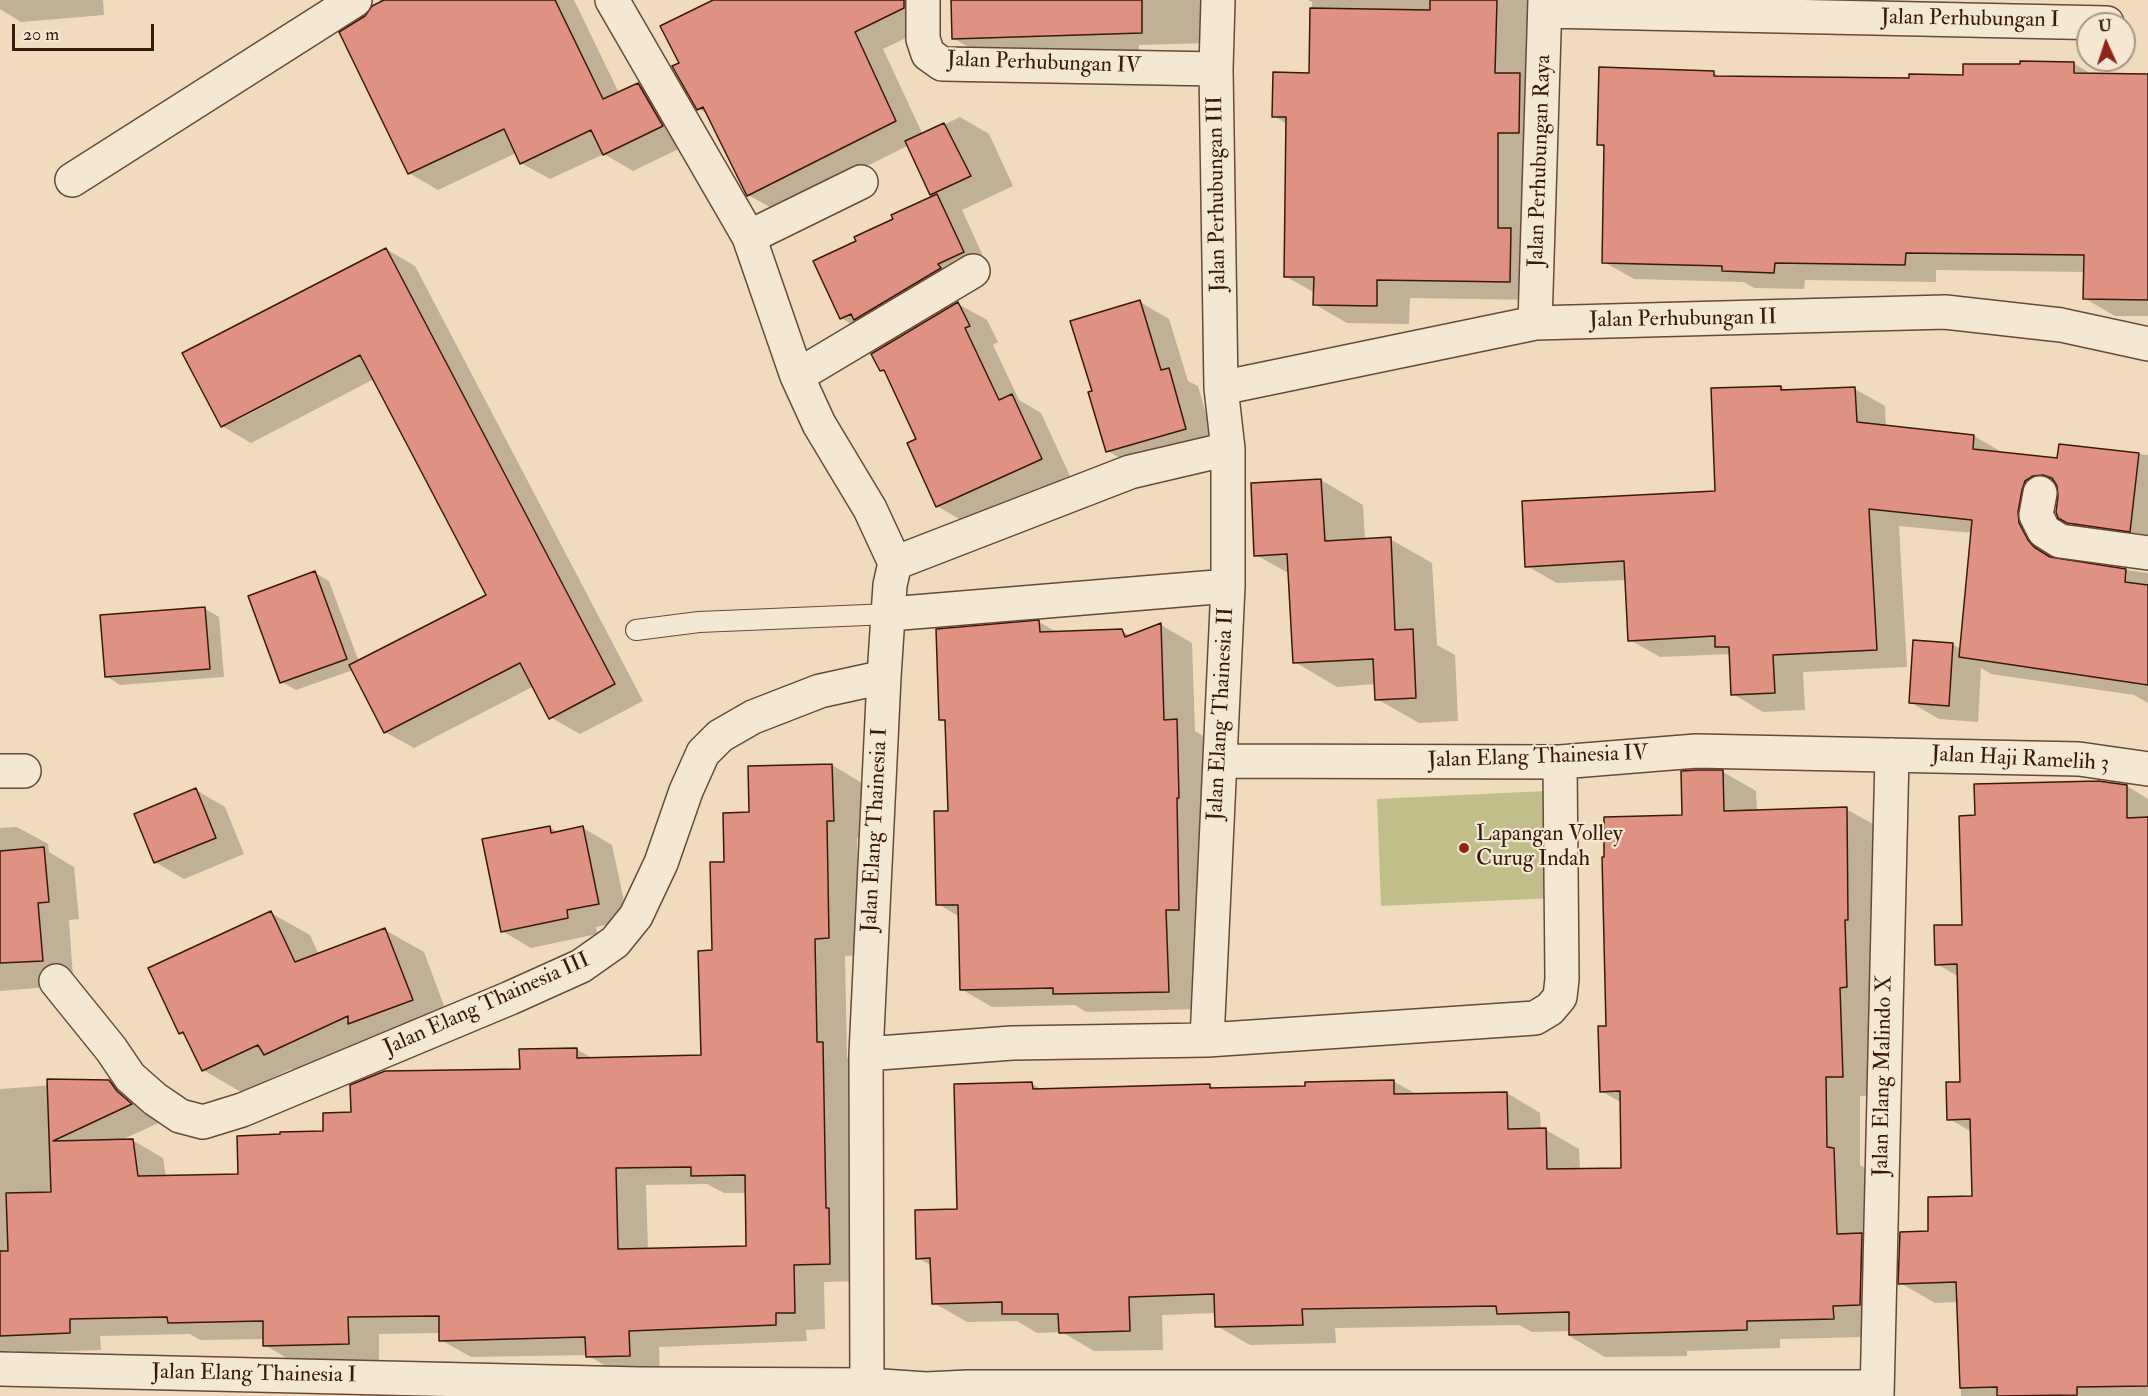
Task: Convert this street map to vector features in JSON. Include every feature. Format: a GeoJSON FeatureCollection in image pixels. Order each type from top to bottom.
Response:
{"type":"FeatureCollection","features":[{"type":"Feature","properties":{"kind":"street"},"geometry":{"type":"LineString","coordinates":[[72,180],[355,0]]}},
{"type":"Feature","properties":{"kind":"street"},"geometry":{"type":"LineString","coordinates":[[612,0],[749,237],[797,376],[819,424],[870,509],[895,563],[1130,472],[1228,449]]}},
{"type":"Feature","properties":{"kind":"street","name":"Jalan Perhubungan IV"},"geometry":{"type":"LineString","coordinates":[[923,0],[922,39],[928,54],[942,64],[1216,69]]}},
{"type":"Feature","properties":{"kind":"street","name":"Jalan Perhubungan III"},"geometry":{"type":"LineString","coordinates":[[1218,0],[1216,69],[1221,388]]}},
{"type":"Feature","properties":{"kind":"street","name":"Jalan Perhubungan I"},"geometry":{"type":"LineString","coordinates":[[1546,6],[1805,8],[2076,21]]}},
{"type":"Feature","properties":{"kind":"street","name":"Jalan Perhubungan Raya"},"geometry":{"type":"LineString","coordinates":[[1535,323],[1546,6]]}},
{"type":"Feature","properties":{"kind":"street"},"geometry":{"type":"LineString","coordinates":[[749,237],[861,182]]}},
{"type":"Feature","properties":{"kind":"street"},"geometry":{"type":"LineString","coordinates":[[797,376],[973,271]]}},
{"type":"Feature","properties":{"kind":"street","name":"Jalan Perhubungan II"},"geometry":{"type":"LineString","coordinates":[[1221,388],[1535,323],[1945,312],[2061,325],[2148,344]]}},
{"type":"Feature","properties":{"kind":"street","name":"Jalan Elang Thainesia II"},"geometry":{"type":"LineString","coordinates":[[1207,1040],[1228,586],[1228,449],[1221,388]]}},
{"type":"Feature","properties":{"kind":"street"},"geometry":{"type":"LineString","coordinates":[[2040,493],[2036,516],[2044,531],[2060,541],[2148,554]]}},
{"type":"Feature","properties":{"kind":"street","name":"Jalan Elang Thainesia I"},"geometry":{"type":"LineString","coordinates":[[867,1385],[866,1054],[884,677],[891,585],[895,563]]}},
{"type":"Feature","properties":{"kind":"street"},"geometry":{"type":"LineString","coordinates":[[890,614],[1228,586]]}},
{"type":"Feature","properties":{"kind":"street","name":"Jalan Elang Thainesia III"},"geometry":{"type":"LineString","coordinates":[[56,981],[111,1049],[130,1077],[163,1105],[180,1116],[203,1122],[242,1110],[581,966],[615,942],[636,916],[661,863],[686,791],[703,753],[720,736],[753,717],[820,691],[884,677]]}},
{"type":"Feature","properties":{"kind":"street","name":"Jalan Elang Thainesia IV"},"geometry":{"type":"LineString","coordinates":[[1220,761],[1560,762],[1696,751],[1892,755]]}},
{"type":"Feature","properties":{"kind":"street","name":"Jalan Haji Ramelih 3"},"geometry":{"type":"LineString","coordinates":[[1892,755],[2079,759],[2148,769]]}},
{"type":"Feature","properties":{"kind":"street","name":"Jalan Elang Malindo X"},"geometry":{"type":"LineString","coordinates":[[1877,1391],[1892,755]]}},
{"type":"Feature","properties":{"kind":"street"},"geometry":{"type":"LineString","coordinates":[[866,1054],[1012,1043],[1207,1040],[1535,1018],[1550,1009],[1560,997],[1562,979],[1560,762]]}},
{"type":"Feature","properties":{"kind":"street","name":"Jalan Elang Thainesia I"},"geometry":{"type":"LineString","coordinates":[[0,1370],[639,1390],[867,1385],[968,1391],[1877,1391]]}},
{"type":"Feature","properties":{"kind":"lane"},"geometry":{"type":"LineString","coordinates":[[636,630],[699,622],[890,614]]}},
{"type":"Feature","properties":{"kind":"shaded area","name":"Lapangan Volley Curug Indah"},"geometry":{"type":"Polygon","coordinates":[[[1546,791],[1552,898],[1381,906],[1377,799],[1546,791]]]}},
{"type":"Feature","properties":{"kind":"building"},"geometry":{"type":"Polygon","coordinates":[[[384,0],[555,0],[603,99],[638,83],[663,126],[603,155],[591,130],[520,164],[504,129],[408,174],[339,32],[365,16],[372,6],[384,0]]]}},
{"type":"Feature","properties":{"kind":"building"},"geometry":{"type":"Polygon","coordinates":[[[713,0],[904,0],[904,8],[855,32],[896,121],[747,196],[703,107],[697,110],[672,66],[679,63],[660,26],[713,0]]]}},
{"type":"Feature","properties":{"kind":"building"},"geometry":{"type":"Polygon","coordinates":[[[951,0],[1142,0],[1142,33],[952,39],[951,0]]]}},
{"type":"Feature","properties":{"kind":"building"},"geometry":{"type":"Polygon","coordinates":[[[1430,0],[1497,0],[1495,73],[1520,73],[1519,133],[1498,133],[1498,228],[1511,228],[1510,282],[1377,280],[1377,306],[1313,305],[1314,277],[1284,277],[1286,117],[1272,117],[1273,72],[1309,73],[1310,8],[1430,10],[1430,0]]]}},
{"type":"Feature","properties":{"kind":"building"},"geometry":{"type":"Polygon","coordinates":[[[2020,61],[2074,62],[2074,73],[2148,74],[2148,300],[2083,299],[2084,255],[1906,253],[1905,265],[1775,263],[1774,273],[1722,271],[1722,266],[1602,263],[1604,145],[1597,145],[1599,67],[1714,71],[1714,76],[1909,78],[1909,74],[1963,75],[1963,64],[2020,64],[2020,61]]]}},
{"type":"Feature","properties":{"kind":"building"},"geometry":{"type":"Polygon","coordinates":[[[944,123],[971,176],[930,195],[905,141],[944,123]]]}},
{"type":"Feature","properties":{"kind":"building"},"geometry":{"type":"Polygon","coordinates":[[[937,194],[964,252],[938,264],[941,268],[854,320],[851,314],[840,319],[813,261],[856,241],[854,237],[893,219],[891,215],[937,194]]]}},
{"type":"Feature","properties":{"kind":"building"},"geometry":{"type":"Polygon","coordinates":[[[386,248],[615,684],[549,719],[520,663],[384,733],[349,665],[486,595],[360,355],[221,427],[182,353],[386,248]]]}},
{"type":"Feature","properties":{"kind":"building"},"geometry":{"type":"Polygon","coordinates":[[[1140,300],[1161,370],[1169,368],[1186,429],[1106,452],[1088,392],[1092,391],[1070,321],[1140,300]]]}},
{"type":"Feature","properties":{"kind":"building"},"geometry":{"type":"Polygon","coordinates":[[[958,302],[970,326],[965,328],[999,400],[1012,394],[1042,459],[936,507],[907,443],[916,439],[884,370],[880,371],[871,354],[958,302]]]}},
{"type":"Feature","properties":{"kind":"building"},"geometry":{"type":"Polygon","coordinates":[[[1781,386],[1781,390],[1855,387],[1857,422],[1974,435],[1973,449],[2057,458],[2059,444],[2139,453],[2130,532],[2067,523],[2058,518],[2056,512],[2057,486],[2052,478],[2043,475],[2033,476],[2025,481],[2018,512],[2019,523],[2028,540],[2034,547],[2050,557],[2126,569],[2125,582],[2148,585],[2148,685],[1959,657],[1972,520],[1869,509],[1877,650],[1773,655],[1775,693],[1731,695],[1729,647],[1715,647],[1715,636],[1628,641],[1624,561],[1525,567],[1522,501],[1715,491],[1711,388],[1781,386]]]}},
{"type":"Feature","properties":{"kind":"building"},"geometry":{"type":"Polygon","coordinates":[[[1321,479],[1325,541],[1391,537],[1395,630],[1413,629],[1416,698],[1375,700],[1373,659],[1293,663],[1287,554],[1254,556],[1251,483],[1321,479]]]}},
{"type":"Feature","properties":{"kind":"building"},"geometry":{"type":"Polygon","coordinates":[[[315,571],[347,659],[280,683],[248,596],[315,571]]]}},
{"type":"Feature","properties":{"kind":"building"},"geometry":{"type":"Polygon","coordinates":[[[205,607],[210,669],[105,677],[100,615],[205,607]]]}},
{"type":"Feature","properties":{"kind":"building"},"geometry":{"type":"Polygon","coordinates":[[[1039,620],[1040,632],[1122,629],[1125,637],[1161,623],[1164,720],[1177,719],[1179,798],[1177,798],[1179,910],[1166,910],[1169,992],[1053,994],[1053,988],[960,990],[958,905],[936,905],[934,811],[948,811],[945,720],[939,720],[936,629],[1039,620]]]}},
{"type":"Feature","properties":{"kind":"building"},"geometry":{"type":"Polygon","coordinates":[[[1913,640],[1953,643],[1949,706],[1909,703],[1913,640]]]}},
{"type":"Feature","properties":{"kind":"building"},"geometry":{"type":"Polygon","coordinates":[[[832,764],[834,821],[827,821],[829,938],[815,939],[817,1042],[823,1042],[826,1208],[829,1208],[830,1264],[794,1265],[795,1313],[776,1313],[776,1325],[629,1331],[630,1356],[586,1357],[585,1337],[439,1341],[439,1316],[348,1317],[349,1344],[263,1346],[263,1321],[168,1323],[167,1317],[70,1319],[70,1333],[0,1336],[0,1251],[8,1251],[6,1193],[51,1192],[47,1079],[109,1080],[117,1091],[132,1104],[53,1141],[133,1139],[138,1176],[238,1174],[237,1136],[323,1131],[323,1113],[351,1112],[350,1085],[385,1071],[520,1069],[519,1049],[577,1048],[577,1058],[701,1055],[698,951],[712,950],[710,862],[724,862],[723,813],[749,812],[748,766],[832,764]],[[691,1167],[616,1168],[618,1249],[746,1246],[745,1175],[691,1176],[691,1167]]]}},
{"type":"Feature","properties":{"kind":"building"},"geometry":{"type":"Polygon","coordinates":[[[1723,770],[1724,811],[1847,807],[1848,920],[1845,920],[1847,987],[1840,988],[1843,1077],[1826,1077],[1827,1147],[1834,1148],[1837,1234],[1862,1233],[1860,1305],[1833,1306],[1834,1319],[1747,1321],[1747,1330],[1569,1335],[1569,1312],[1497,1314],[1496,1306],[1302,1309],[1303,1325],[1215,1327],[1214,1294],[1129,1297],[1130,1331],[1059,1333],[1058,1314],[1002,1314],[1002,1302],[932,1304],[930,1258],[916,1259],[915,1210],[957,1209],[954,1084],[1032,1082],[1033,1089],[1210,1084],[1210,1088],[1305,1086],[1305,1082],[1394,1080],[1394,1094],[1507,1092],[1508,1129],[1546,1128],[1547,1169],[1621,1168],[1620,1091],[1600,1092],[1598,1026],[1606,1026],[1602,857],[1604,857],[1604,817],[1682,815],[1681,771],[1723,770]]]}},
{"type":"Feature","properties":{"kind":"building"},"geometry":{"type":"Polygon","coordinates":[[[2098,781],[2127,785],[2127,818],[2148,817],[2148,1386],[2077,1387],[2077,1395],[1997,1396],[1997,1387],[1960,1388],[1956,1282],[1898,1284],[1900,1232],[1928,1231],[1928,1197],[1972,1196],[1970,1119],[1947,1120],[1946,1082],[1960,1082],[1957,964],[1935,965],[1934,925],[1962,925],[1959,816],[1975,815],[1974,784],[2098,781]]]}},
{"type":"Feature","properties":{"kind":"building"},"geometry":{"type":"Polygon","coordinates":[[[196,788],[216,838],[154,863],[134,814],[196,788]]]}},
{"type":"Feature","properties":{"kind":"building"},"geometry":{"type":"Polygon","coordinates":[[[550,826],[551,833],[583,826],[599,904],[567,910],[568,918],[501,932],[482,839],[550,826]]]}},
{"type":"Feature","properties":{"kind":"building"},"geometry":{"type":"Polygon","coordinates":[[[44,847],[49,902],[38,903],[43,961],[0,963],[0,851],[44,847]]]}},
{"type":"Feature","properties":{"kind":"building"},"geometry":{"type":"Polygon","coordinates":[[[271,911],[295,962],[385,928],[413,1000],[348,1024],[348,1016],[264,1055],[258,1045],[202,1071],[183,1032],[179,1034],[148,968],[271,911]]]}},
{"type":"Feature","properties":{"kind":"place","name":"Lapangan Volley Curug Indah"},"geometry":{"type":"Point","coordinates":[1464,848]}}]}
